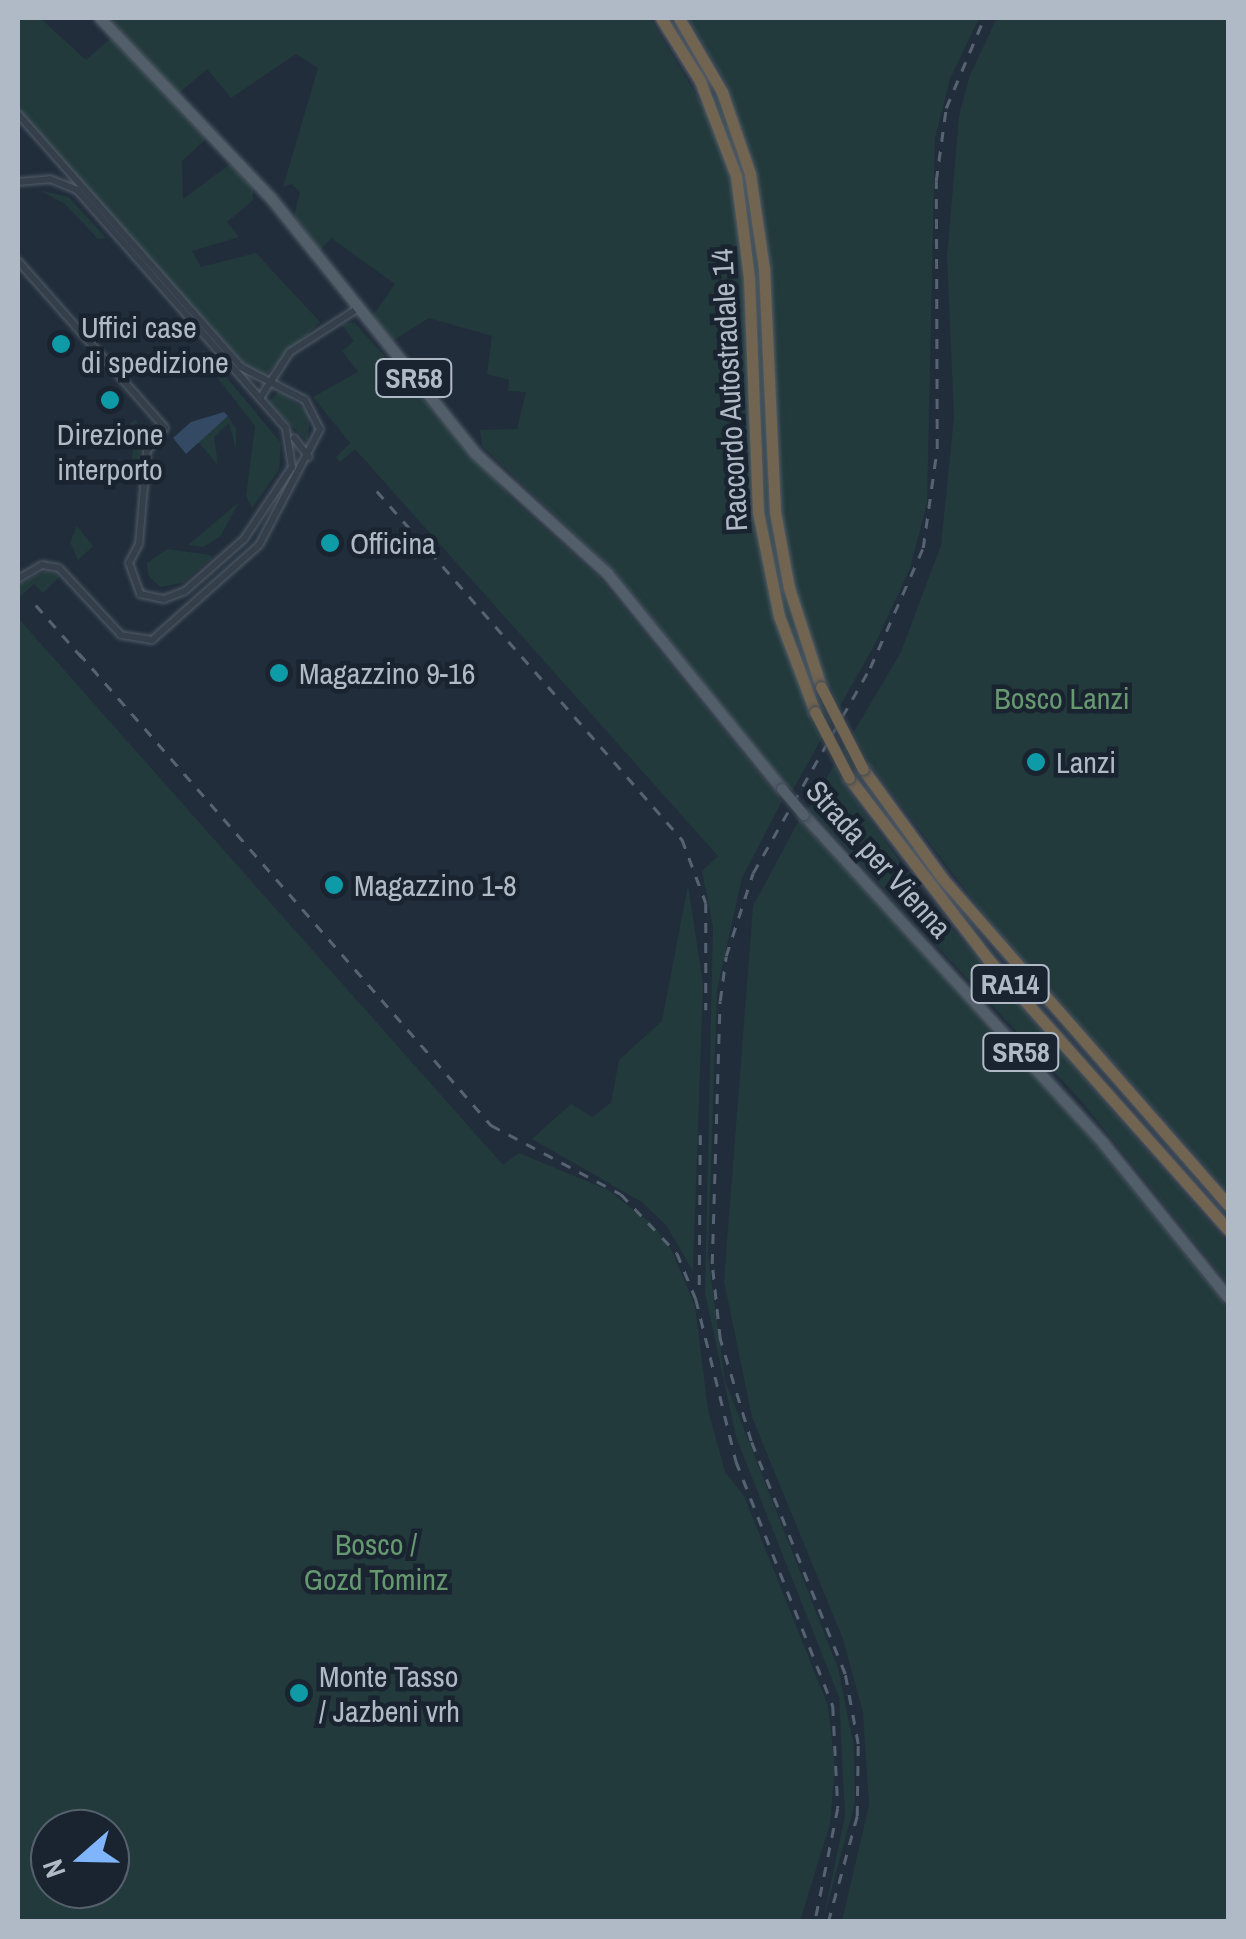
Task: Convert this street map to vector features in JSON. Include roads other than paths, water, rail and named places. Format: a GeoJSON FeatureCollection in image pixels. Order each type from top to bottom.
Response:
{"type":"FeatureCollection","features":[{"type":"Feature","properties":{"kind":"highway","name":"Raccordo Autostradale 14"},"geometry":{"type":"LineString","coordinates":[[661,18],[709,100],[736,176],[749,277],[758,512],[779,616],[814,712],[849,778],[976,945],[1226,1226]]}},
{"type":"Feature","properties":{"kind":"highway","name":"Raccordo Autostradale 14"},"geometry":{"type":"LineString","coordinates":[[679,18],[722,92],[750,174],[764,269],[775,512],[789,588],[822,687],[863,768],[908,835],[1228,1205]]}},
{"type":"Feature","properties":{"kind":"main road","name":"SR58"},"geometry":{"type":"LineString","coordinates":[[100,18],[272,198],[357,309]]}},
{"type":"Feature","properties":{"kind":"main road","name":"Strada per Vienna"},"geometry":{"type":"LineString","coordinates":[[357,309],[476,454],[574,542],[626,596],[804,815],[1104,1144],[1228,1298]]}},
{"type":"Feature","properties":{"kind":"street"},"geometry":{"type":"LineString","coordinates":[[18,114],[241,367],[269,383],[289,388],[314,410],[320,429],[309,457],[254,550],[152,640],[120,636],[59,568],[42,566],[18,579]]}},
{"type":"Feature","properties":{"kind":"street"},"geometry":{"type":"LineString","coordinates":[[18,182],[50,179],[77,190],[309,457]]}},
{"type":"Feature","properties":{"kind":"street"},"geometry":{"type":"LineString","coordinates":[[18,261],[165,428],[147,452],[140,544],[130,563],[140,594],[164,599],[185,592],[244,539],[292,467],[286,428]]}},
{"type":"Feature","properties":{"kind":"street"},"geometry":{"type":"LineString","coordinates":[[260,398],[290,352],[357,309]]}},
{"type":"Feature","properties":{"kind":"water"},"geometry":{"type":"Polygon","coordinates":[[[224,412],[228,416],[186,454],[173,438],[191,422],[224,412]]]}},
{"type":"Feature","properties":{"kind":"railway"},"geometry":{"type":"LineString","coordinates":[[828,1922],[857,1816],[858,1744],[845,1674],[751,1441],[720,1339],[712,1264],[720,1001],[726,956],[753,873],[870,668],[923,548],[937,449],[936,181],[946,108],[984,18]]}},
{"type":"Feature","properties":{"kind":"railway"},"geometry":{"type":"LineString","coordinates":[[377,491],[682,839],[706,903],[706,1010]]}},
{"type":"Feature","properties":{"kind":"railway"},"geometry":{"type":"LineString","coordinates":[[36,605],[86,662]]}},
{"type":"Feature","properties":{"kind":"railway"},"geometry":{"type":"LineString","coordinates":[[79,653],[491,1125],[621,1194],[677,1253],[696,1299],[736,1461],[833,1706],[838,1808],[815,1922]]}},
{"type":"Feature","properties":{"kind":"railway"},"geometry":{"type":"LineString","coordinates":[[699,1285],[700,1135]]}},
{"type":"Feature","properties":{"kind":"place","name":"Uffici case di spedizione"},"geometry":{"type":"Point","coordinates":[61,344]}},
{"type":"Feature","properties":{"kind":"place","name":"Direzione interporto"},"geometry":{"type":"Point","coordinates":[110,400]}},
{"type":"Feature","properties":{"kind":"place","name":"Officina"},"geometry":{"type":"Point","coordinates":[330,543]}},
{"type":"Feature","properties":{"kind":"place","name":"Magazzino 9-16"},"geometry":{"type":"Point","coordinates":[279,673]}},
{"type":"Feature","properties":{"kind":"place","name":"Lanzi"},"geometry":{"type":"Point","coordinates":[1036,762]}},
{"type":"Feature","properties":{"kind":"place","name":"Magazzino 1-8"},"geometry":{"type":"Point","coordinates":[334,885]}},
{"type":"Feature","properties":{"kind":"place","name":"Monte Tasso / Jazbeni vrh"},"geometry":{"type":"Point","coordinates":[299,1693]}},
{"type":"Feature","properties":{"kind":"park label","name":"Bosco Lanzi"},"geometry":{"type":"Point","coordinates":[1062,698]}},
{"type":"Feature","properties":{"kind":"park label","name":"Bosco / Gozd Tominz"},"geometry":{"type":"Point","coordinates":[376,1561]}}]}
